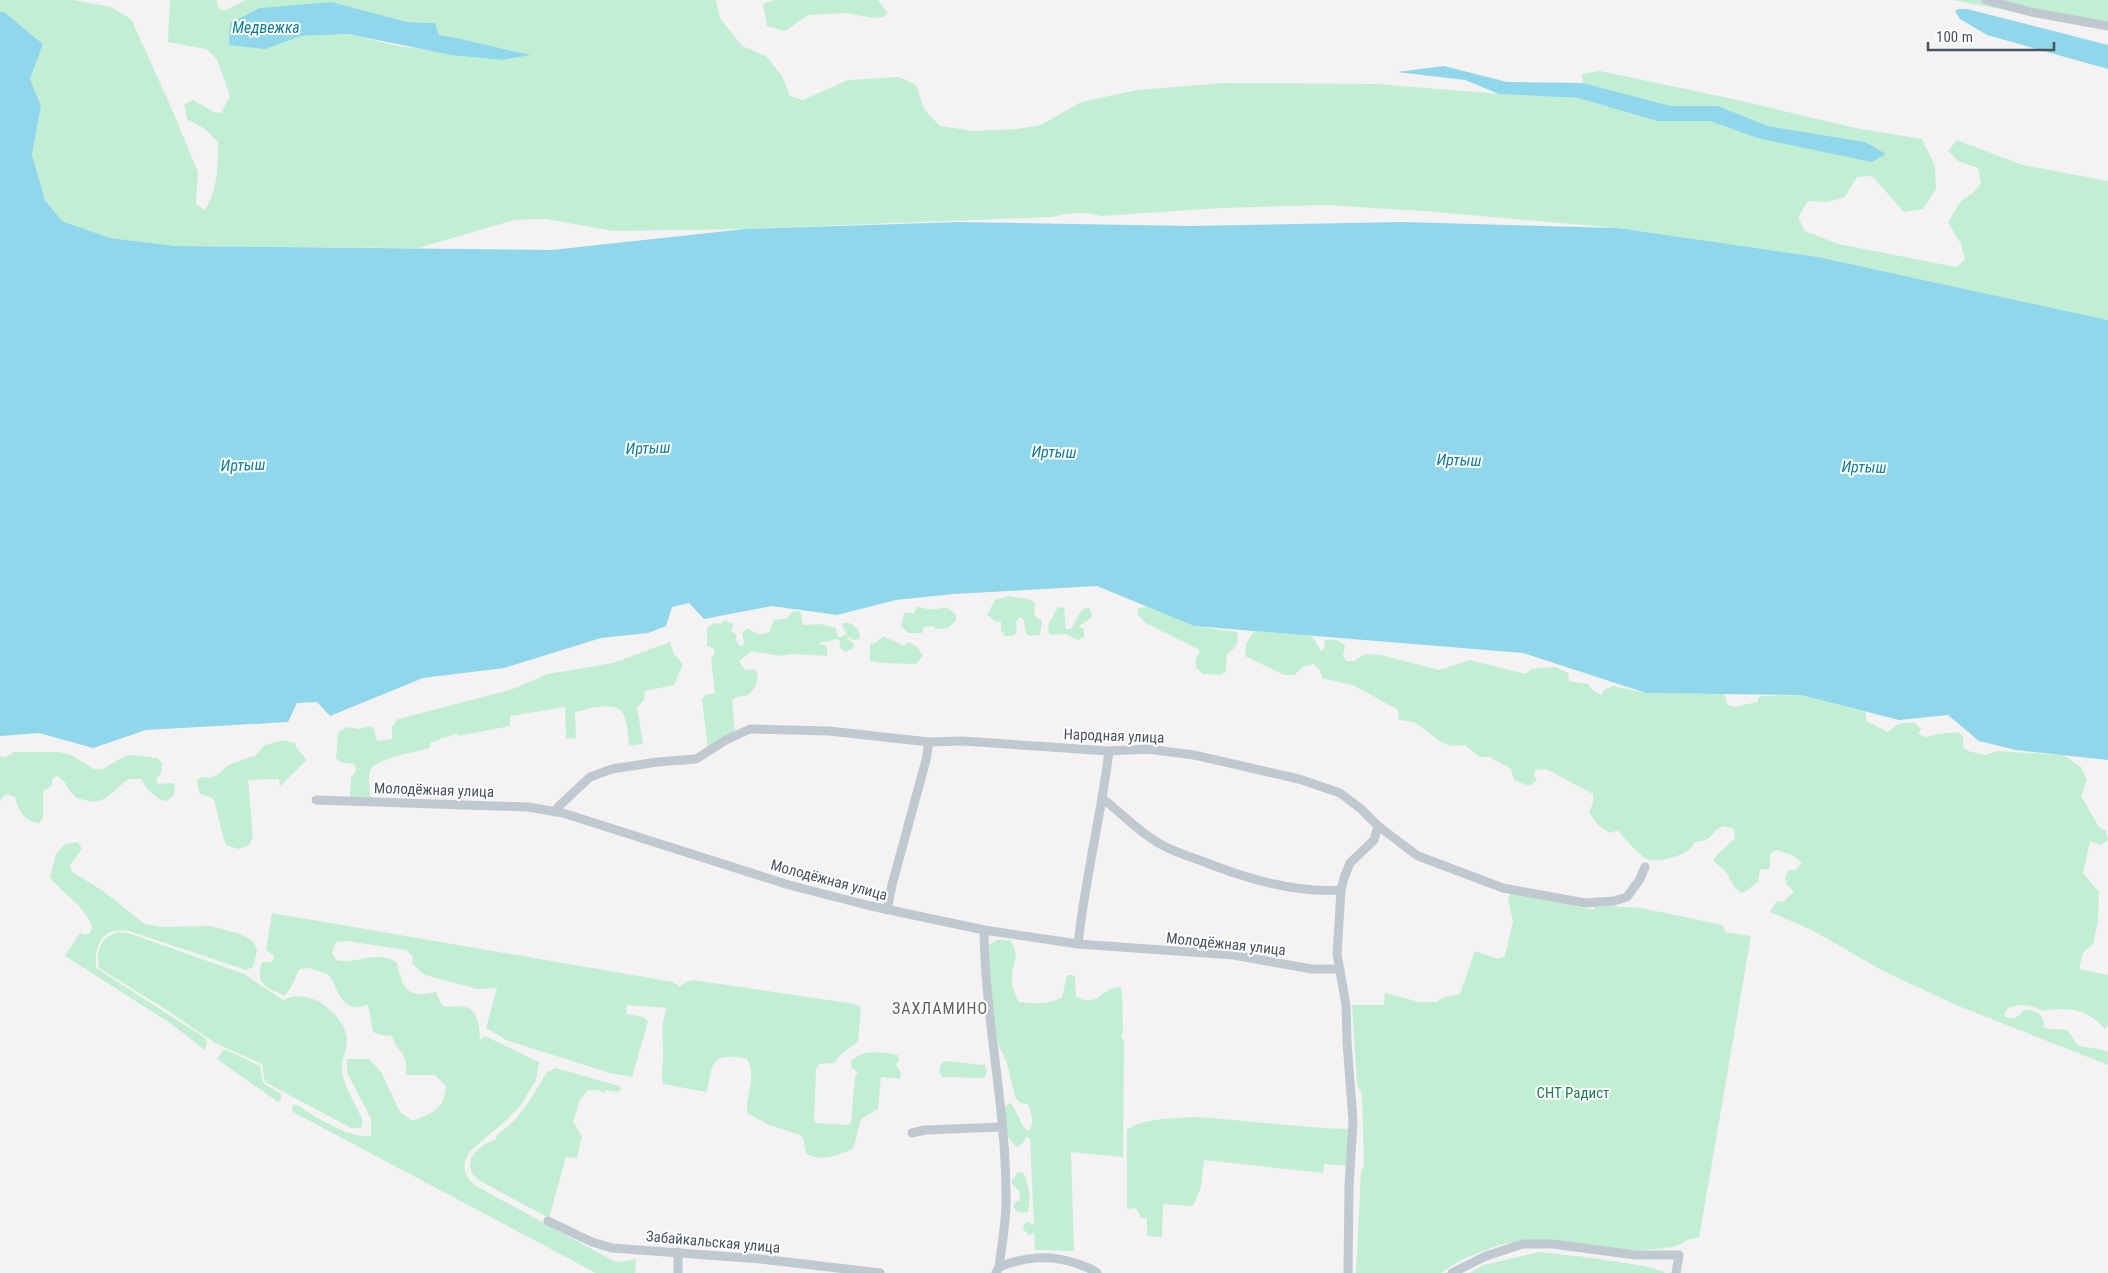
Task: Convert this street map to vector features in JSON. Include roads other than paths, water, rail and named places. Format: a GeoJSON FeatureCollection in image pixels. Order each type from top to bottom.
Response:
{"type":"FeatureCollection","features":[{"type":"Feature","properties":{"kind":"street"},"geometry":{"type":"LineString","coordinates":[[1986,0],[2031,12],[2108,26]]}},
{"type":"Feature","properties":{"kind":"street","name":"Народная улица"},"geometry":{"type":"LineString","coordinates":[[555,812],[590,777],[612,768],[696,759],[726,740],[750,729],[829,731],[929,742],[962,741],[1109,751],[1147,749],[1194,755],[1299,779],[1340,793],[1361,809],[1378,826],[1418,856],[1503,888],[1585,903],[1627,897],[1640,879],[1645,867]]}},
{"type":"Feature","properties":{"kind":"street"},"geometry":{"type":"LineString","coordinates":[[887,910],[929,742]]}},
{"type":"Feature","properties":{"kind":"street"},"geometry":{"type":"LineString","coordinates":[[1078,944],[1083,897],[1103,799],[1109,751]]}},
{"type":"Feature","properties":{"kind":"street"},"geometry":{"type":"LineString","coordinates":[[1103,799],[1121,813],[1129,823],[1158,844],[1222,869],[1297,889],[1341,890]]}},
{"type":"Feature","properties":{"kind":"street","name":"Молодёжная улица"},"geometry":{"type":"LineString","coordinates":[[316,800],[528,807],[555,812],[789,886],[887,910],[984,930],[1078,944],[1233,956],[1312,969],[1340,969]]}},
{"type":"Feature","properties":{"kind":"street"},"geometry":{"type":"LineString","coordinates":[[1348,1273],[1349,1187],[1353,1121],[1346,1042],[1346,1005],[1336,954],[1341,890],[1350,863],[1374,840],[1378,826]]}},
{"type":"Feature","properties":{"kind":"street"},"geometry":{"type":"LineString","coordinates":[[984,930],[987,997],[1001,1127],[1006,1195],[997,1270]]}},
{"type":"Feature","properties":{"kind":"street"},"geometry":{"type":"LineString","coordinates":[[912,1133],[925,1130],[1001,1127]]}},
{"type":"Feature","properties":{"kind":"street","name":"Забайкальская улица"},"geometry":{"type":"LineString","coordinates":[[548,1221],[592,1242],[612,1248],[761,1259],[880,1273]]}},
{"type":"Feature","properties":{"kind":"street"},"geometry":{"type":"LineString","coordinates":[[1452,1273],[1486,1256],[1523,1244],[1543,1244],[1635,1254],[1679,1255],[1676,1273]]}},
{"type":"Feature","properties":{"kind":"street"},"geometry":{"type":"LineString","coordinates":[[678,1252],[678,1273]]}},
{"type":"Feature","properties":{"kind":"street"},"geometry":{"type":"LineString","coordinates":[[997,1270],[1020,1259],[1039,1257],[1060,1258],[1097,1273]]}},
{"type":"Feature","properties":{"kind":"water","name":"Медвежка"},"geometry":{"type":"Polygon","coordinates":[[[332,2],[407,22],[435,23],[439,35],[531,55],[503,60],[451,55],[348,34],[301,36],[265,49],[229,45],[230,23],[260,8],[332,2]]]}},
{"type":"Feature","properties":{"kind":"water"},"geometry":{"type":"Polygon","coordinates":[[[1967,9],[2108,45],[2108,69],[1987,35],[1960,19],[1955,11],[1967,9]]]}},
{"type":"Feature","properties":{"kind":"water","name":"Иртыш"},"geometry":{"type":"Polygon","coordinates":[[[0,12],[4,12],[43,44],[30,79],[41,106],[32,155],[45,200],[62,221],[110,238],[176,246],[552,250],[745,229],[959,222],[1191,226],[1402,222],[1618,228],[1818,257],[2108,320],[2108,760],[2016,750],[1979,741],[1948,715],[1899,720],[1801,695],[1646,693],[1523,653],[1194,626],[1097,586],[953,594],[896,600],[837,615],[772,606],[704,619],[689,603],[672,607],[666,626],[648,633],[601,638],[504,668],[423,678],[330,716],[317,702],[297,703],[288,722],[146,730],[93,748],[39,733],[0,736],[0,12]]]}},
{"type":"Feature","properties":{"kind":"water"},"geometry":{"type":"Polygon","coordinates":[[[1444,66],[1507,82],[1583,83],[1671,106],[1718,106],[1768,126],[1865,142],[1886,154],[1872,162],[1757,138],[1710,121],[1657,121],[1578,98],[1499,94],[1465,80],[1397,72],[1444,66]]]}},
{"type":"Feature","properties":{"kind":"district","name":"ЗАХЛАМИНО"},"geometry":{"type":"Point","coordinates":[940,1008]}},
{"type":"Feature","properties":{"kind":"park label","name":"СНТ Радист"},"geometry":{"type":"Point","coordinates":[1573,1093]}}]}
